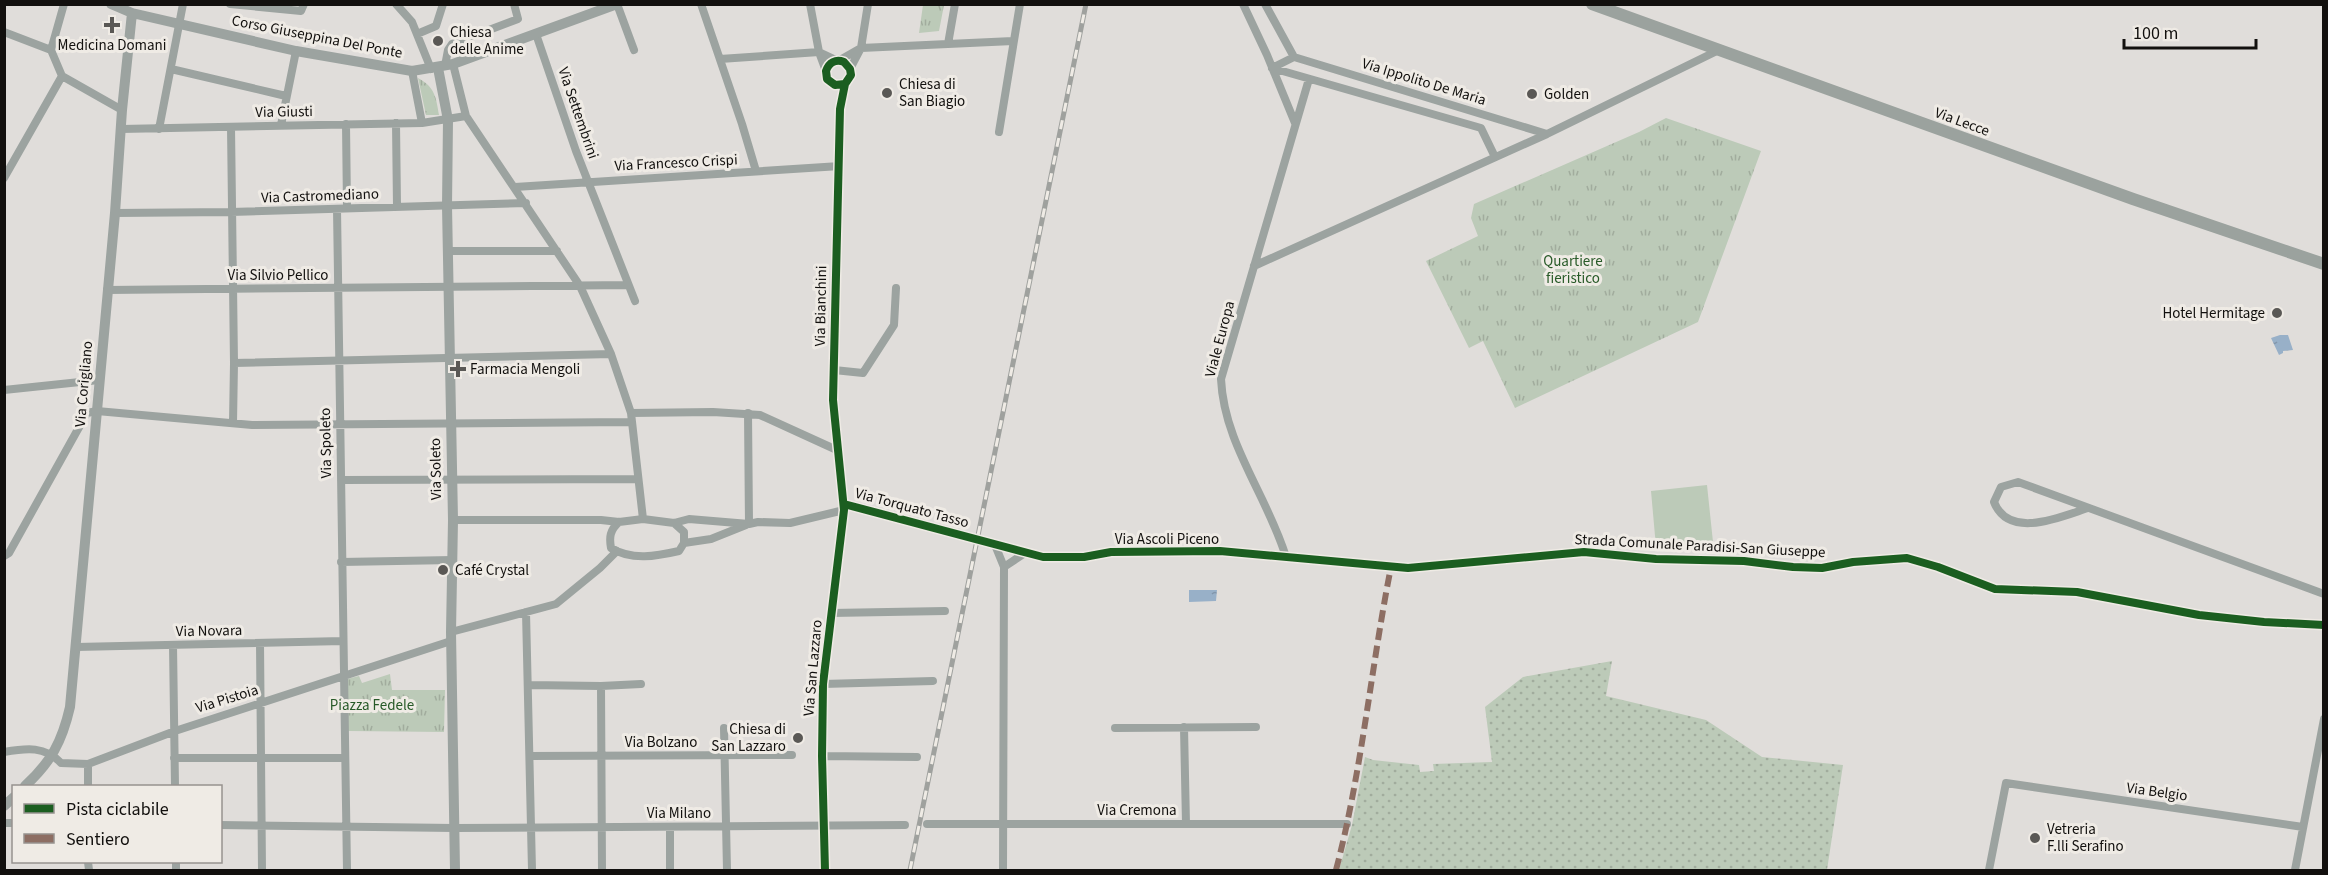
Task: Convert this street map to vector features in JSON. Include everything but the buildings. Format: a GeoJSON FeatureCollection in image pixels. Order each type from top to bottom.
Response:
{"type":"FeatureCollection","features":[{"type":"Feature","properties":{"kind":"main road","name":"Via Lecce"},"geometry":{"type":"LineString","coordinates":[[1592,4],[2092,184],[2324,264]]}},
{"type":"Feature","properties":{"kind":"street"},"geometry":{"type":"LineString","coordinates":[[64,4],[51,50],[62,76],[122,110]]}},
{"type":"Feature","properties":{"kind":"street","name":"Corso Giuseppina Del Ponte"},"geometry":{"type":"LineString","coordinates":[[111,4],[132,13],[296,51],[412,70],[442,67],[617,4]]}},
{"type":"Feature","properties":{"kind":"street"},"geometry":{"type":"LineString","coordinates":[[159,129],[183,4]]}},
{"type":"Feature","properties":{"kind":"street"},"geometry":{"type":"LineString","coordinates":[[230,4],[301,11],[304,4]]}},
{"type":"Feature","properties":{"kind":"street"},"geometry":{"type":"LineString","coordinates":[[396,4],[412,22],[417,34],[442,67],[465,116],[580,286],[611,354],[631,417],[642,519]]}},
{"type":"Feature","properties":{"kind":"street"},"geometry":{"type":"LineString","coordinates":[[417,34],[436,26],[443,4]]}},
{"type":"Feature","properties":{"kind":"street"},"geometry":{"type":"LineString","coordinates":[[442,67],[452,44],[518,19],[514,4]]}},
{"type":"Feature","properties":{"kind":"street"},"geometry":{"type":"LineString","coordinates":[[617,4],[634,50]]}},
{"type":"Feature","properties":{"kind":"street"},"geometry":{"type":"LineString","coordinates":[[701,4],[756,171]]}},
{"type":"Feature","properties":{"kind":"street"},"geometry":{"type":"LineString","coordinates":[[810,4],[819,52],[827,79],[840,109]]}},
{"type":"Feature","properties":{"kind":"street"},"geometry":{"type":"LineString","coordinates":[[830,82],[835,85],[844,84],[849,80],[850,69],[861,48],[868,4]]}},
{"type":"Feature","properties":{"kind":"street"},"geometry":{"type":"LineString","coordinates":[[948,44],[955,4]]}},
{"type":"Feature","properties":{"kind":"street"},"geometry":{"type":"LineString","coordinates":[[999,132],[1020,4]]}},
{"type":"Feature","properties":{"kind":"street"},"geometry":{"type":"LineString","coordinates":[[1243,4],[1295,123]]}},
{"type":"Feature","properties":{"kind":"street"},"geometry":{"type":"LineString","coordinates":[[1265,4],[1293,57],[1272,68]]}},
{"type":"Feature","properties":{"kind":"street","name":"Via Corigliano"},"geometry":{"type":"LineString","coordinates":[[54,755],[64,734],[70,707],[132,13]]}},
{"type":"Feature","properties":{"kind":"street"},"geometry":{"type":"LineString","coordinates":[[4,32],[51,50]]}},
{"type":"Feature","properties":{"kind":"street","name":"Via Settembrini"},"geometry":{"type":"LineString","coordinates":[[536,34],[588,182],[635,302]]}},
{"type":"Feature","properties":{"kind":"street"},"geometry":{"type":"LineString","coordinates":[[826,71],[828,66],[861,48],[1013,41]]}},
{"type":"Feature","properties":{"kind":"street"},"geometry":{"type":"LineString","coordinates":[[1254,266],[1547,134],[1719,50]]}},
{"type":"Feature","properties":{"kind":"street"},"geometry":{"type":"LineString","coordinates":[[281,125],[296,51]]}},
{"type":"Feature","properties":{"kind":"street"},"geometry":{"type":"LineString","coordinates":[[720,58],[819,52],[848,65],[850,69]]}},
{"type":"Feature","properties":{"kind":"street","name":"Via Ippolito De Maria"},"geometry":{"type":"LineString","coordinates":[[1293,57],[1547,134]]}},
{"type":"Feature","properties":{"kind":"street","name":"Via Soleto"},"geometry":{"type":"LineString","coordinates":[[442,67],[448,120],[448,287],[453,520],[451,636],[455,870]]}},
{"type":"Feature","properties":{"kind":"street","name":"Via Ippolito De Maria"},"geometry":{"type":"LineString","coordinates":[[1272,68],[1480,128],[1495,157]]}},
{"type":"Feature","properties":{"kind":"street"},"geometry":{"type":"LineString","coordinates":[[171,69],[286,96]]}},
{"type":"Feature","properties":{"kind":"street"},"geometry":{"type":"LineString","coordinates":[[412,70],[422,123]]}},
{"type":"Feature","properties":{"kind":"street"},"geometry":{"type":"LineString","coordinates":[[4,178],[62,76]]}},
{"type":"Feature","properties":{"kind":"street","name":"Viale Europa"},"geometry":{"type":"LineString","coordinates":[[1286,556],[1279,534],[1229,429],[1222,400],[1221,379],[1309,79]]}},
{"type":"Feature","properties":{"kind":"street"},"geometry":{"type":"LineString","coordinates":[[840,109],[844,84]]}},
{"type":"Feature","properties":{"kind":"street","name":"Via Bianchini"},"geometry":{"type":"LineString","coordinates":[[840,109],[833,400],[844,507]]}},
{"type":"Feature","properties":{"kind":"street"},"geometry":{"type":"LineString","coordinates":[[1480,128],[1485,114]]}},
{"type":"Feature","properties":{"kind":"street","name":"Via Giusti"},"geometry":{"type":"LineString","coordinates":[[121,129],[422,123],[465,116]]}},
{"type":"Feature","properties":{"kind":"street"},"geometry":{"type":"LineString","coordinates":[[396,123],[397,207]]}},
{"type":"Feature","properties":{"kind":"street"},"geometry":{"type":"LineString","coordinates":[[346,124],[347,208]]}},
{"type":"Feature","properties":{"kind":"street"},"geometry":{"type":"LineString","coordinates":[[231,127],[234,363],[232,423]]}},
{"type":"Feature","properties":{"kind":"street","name":"Via Francesco Crispi"},"geometry":{"type":"LineString","coordinates":[[515,187],[840,166]]}},
{"type":"Feature","properties":{"kind":"street","name":"Via Castromediano"},"geometry":{"type":"LineString","coordinates":[[115,213],[231,212],[526,203]]}},
{"type":"Feature","properties":{"kind":"street","name":"Via Spoleto"},"geometry":{"type":"LineString","coordinates":[[337,209],[342,676],[347,870]]}},
{"type":"Feature","properties":{"kind":"street"},"geometry":{"type":"LineString","coordinates":[[448,251],[557,251]]}},
{"type":"Feature","properties":{"kind":"street","name":"Via Silvio Pellico"},"geometry":{"type":"LineString","coordinates":[[107,290],[628,285]]}},
{"type":"Feature","properties":{"kind":"street"},"geometry":{"type":"LineString","coordinates":[[834,370],[863,373],[894,325],[897,288]]}},
{"type":"Feature","properties":{"kind":"street"},"geometry":{"type":"LineString","coordinates":[[234,363],[611,354]]}},
{"type":"Feature","properties":{"kind":"street"},"geometry":{"type":"LineString","coordinates":[[4,390],[99,380]]}},
{"type":"Feature","properties":{"kind":"street"},"geometry":{"type":"LineString","coordinates":[[7,554],[87,413],[97,411],[232,423],[339,424],[450,423],[747,413],[760,415],[839,451]]}},
{"type":"Feature","properties":{"kind":"street"},"geometry":{"type":"LineString","coordinates":[[684,543],[711,539],[749,524],[747,413]]}},
{"type":"Feature","properties":{"kind":"street"},"geometry":{"type":"LineString","coordinates":[[341,480],[637,479]]}},
{"type":"Feature","properties":{"kind":"street"},"geometry":{"type":"LineString","coordinates":[[2088,508],[2030,524],[2007,519],[1998,512],[1994,502],[2001,487],[2018,482],[2324,594]]}},
{"type":"Feature","properties":{"kind":"street","name":"Via Torquato Tasso"},"geometry":{"type":"LineString","coordinates":[[453,520],[619,522],[642,519],[674,523],[689,519],[749,524],[790,523],[844,507],[978,539]]}},
{"type":"Feature","properties":{"kind":"street","name":"Via San Lazzaro"},"geometry":{"type":"LineString","coordinates":[[825,870],[822,756],[824,684],[844,507]]}},
{"type":"Feature","properties":{"kind":"street"},"geometry":{"type":"LineString","coordinates":[[619,522],[612,528],[611,548],[629,556],[660,555],[679,551],[684,543],[684,532],[674,523]]}},
{"type":"Feature","properties":{"kind":"street","name":"Via Ascoli Piceno"},"geometry":{"type":"LineString","coordinates":[[978,539],[1043,557],[1070,557],[1112,552],[1220,551],[1391,567]]}},
{"type":"Feature","properties":{"kind":"street"},"geometry":{"type":"LineString","coordinates":[[995,545],[1004,567],[1003,870]]}},
{"type":"Feature","properties":{"kind":"street","name":"Via Pistoia"},"geometry":{"type":"LineString","coordinates":[[4,752],[26,748],[39,749],[54,755],[61,763],[88,764],[175,731],[261,705],[451,636],[556,604],[617,551]]}},
{"type":"Feature","properties":{"kind":"street","name":"Strada Comunale Paradisi-San Giuseppe"},"geometry":{"type":"LineString","coordinates":[[1391,567],[1408,568],[1584,552],[1656,559],[1744,561],[1822,568],[1853,562],[1907,558],[1995,589],[2077,591],[2199,615],[2324,625]]}},
{"type":"Feature","properties":{"kind":"street"},"geometry":{"type":"LineString","coordinates":[[1004,567],[1025,553]]}},
{"type":"Feature","properties":{"kind":"street"},"geometry":{"type":"LineString","coordinates":[[341,562],[453,560]]}},
{"type":"Feature","properties":{"kind":"street"},"geometry":{"type":"LineString","coordinates":[[831,613],[945,611]]}},
{"type":"Feature","properties":{"kind":"street"},"geometry":{"type":"LineString","coordinates":[[526,612],[532,870]]}},
{"type":"Feature","properties":{"kind":"street","name":"Via Novara"},"geometry":{"type":"LineString","coordinates":[[76,646],[343,641]]}},
{"type":"Feature","properties":{"kind":"street"},"geometry":{"type":"LineString","coordinates":[[260,643],[262,870]]}},
{"type":"Feature","properties":{"kind":"street"},"geometry":{"type":"LineString","coordinates":[[173,645],[175,785]]}},
{"type":"Feature","properties":{"kind":"street"},"geometry":{"type":"LineString","coordinates":[[824,684],[933,681]]}},
{"type":"Feature","properties":{"kind":"street"},"geometry":{"type":"LineString","coordinates":[[529,685],[641,684]]}},
{"type":"Feature","properties":{"kind":"street"},"geometry":{"type":"LineString","coordinates":[[601,686],[602,870]]}},
{"type":"Feature","properties":{"kind":"street"},"geometry":{"type":"LineString","coordinates":[[2295,870],[2324,719]]}},
{"type":"Feature","properties":{"kind":"street"},"geometry":{"type":"LineString","coordinates":[[1115,728],[1256,727]]}},
{"type":"Feature","properties":{"kind":"street"},"geometry":{"type":"LineString","coordinates":[[724,728],[728,827],[727,870]]}},
{"type":"Feature","properties":{"kind":"street"},"geometry":{"type":"LineString","coordinates":[[1184,728],[1186,824]]}},
{"type":"Feature","properties":{"kind":"street"},"geometry":{"type":"LineString","coordinates":[[26,785],[54,755]]}},
{"type":"Feature","properties":{"kind":"street","name":"Via Bolzano"},"geometry":{"type":"LineString","coordinates":[[530,756],[792,755]]}},
{"type":"Feature","properties":{"kind":"street"},"geometry":{"type":"LineString","coordinates":[[822,756],[917,757]]}},
{"type":"Feature","properties":{"kind":"street"},"geometry":{"type":"LineString","coordinates":[[174,758],[344,758]]}},
{"type":"Feature","properties":{"kind":"street"},"geometry":{"type":"LineString","coordinates":[[88,764],[88,785]]}},
{"type":"Feature","properties":{"kind":"street","name":"Via Belgio"},"geometry":{"type":"LineString","coordinates":[[1989,870],[2006,783],[2303,827]]}},
{"type":"Feature","properties":{"kind":"street","name":"Via Cremona"},"geometry":{"type":"LineString","coordinates":[[927,824],[1347,824]]}},
{"type":"Feature","properties":{"kind":"street","name":"Via Milano"},"geometry":{"type":"LineString","coordinates":[[222,825],[454,828],[904,825]]}},
{"type":"Feature","properties":{"kind":"street"},"geometry":{"type":"LineString","coordinates":[[669,870],[670,827]]}},
{"type":"Feature","properties":{"kind":"green space"},"geometry":{"type":"Polygon","coordinates":[[[923,5],[944,5],[939,31],[919,33],[923,5]]]}},
{"type":"Feature","properties":{"kind":"green space"},"geometry":{"type":"Polygon","coordinates":[[[418,78],[434,93],[439,115],[426,115],[418,78]]]}},
{"type":"Feature","properties":{"kind":"green space","name":"Quartiere fieristico"},"geometry":{"type":"Polygon","coordinates":[[[1666,118],[1761,151],[1698,322],[1515,408],[1483,341],[1469,348],[1426,261],[1478,236],[1471,218],[1474,204],[1666,118]]]}},
{"type":"Feature","properties":{"kind":"green space"},"geometry":{"type":"Polygon","coordinates":[[[1707,485],[1713,542],[1656,547],[1651,491],[1707,485]]]}},
{"type":"Feature","properties":{"kind":"green space"},"geometry":{"type":"Polygon","coordinates":[[[1612,661],[1606,696],[1706,720],[1762,757],[1843,765],[1827,870],[1339,870],[1352,825],[1365,757],[1419,765],[1420,772],[1434,771],[1433,764],[1492,762],[1485,707],[1523,677],[1612,661]]]}},
{"type":"Feature","properties":{"kind":"green space","name":"Piazza Fedele"},"geometry":{"type":"Polygon","coordinates":[[[390,674],[392,690],[445,690],[444,732],[348,731],[347,679],[359,676],[362,683],[390,674]]]}},
{"type":"Feature","properties":{"kind":"water"},"geometry":{"type":"Polygon","coordinates":[[[2288,335],[2293,350],[2283,351],[2279,355],[2271,338],[2288,335]]]}},
{"type":"Feature","properties":{"kind":"water"},"geometry":{"type":"Polygon","coordinates":[[[1189,590],[1217,590],[1216,601],[1189,602],[1189,590]]]}},
{"type":"Feature","properties":{"kind":"railway"},"geometry":{"type":"LineString","coordinates":[[910,870],[1086,4]]}},
{"type":"Feature","properties":{"kind":"marked path"},"geometry":{"type":"LineString","coordinates":[[1336,870],[1360,757],[1391,567]]}},
{"type":"Feature","properties":{"kind":"cycle path"},"geometry":{"type":"LineString","coordinates":[[825,870],[823,684],[844,510],[833,400],[840,109],[845,84],[851,75],[850,69],[844,62],[833,62],[826,71],[827,79],[835,85],[845,84]]}},
{"type":"Feature","properties":{"kind":"cycle path"},"geometry":{"type":"LineString","coordinates":[[844,504],[1043,557],[1084,557],[1111,552],[1220,551],[1408,568],[1584,552],[1656,559],[1744,561],[1822,568],[1853,562],[1907,558],[1938,567],[1995,589],[2077,592],[2199,615],[2324,625]]}},
{"type":"Feature","properties":{"kind":"place","name":"Medicina Domani"},"geometry":{"type":"Point","coordinates":[112,25]}},
{"type":"Feature","properties":{"kind":"place","name":"Chiesa delle Anime"},"geometry":{"type":"Point","coordinates":[438,41]}},
{"type":"Feature","properties":{"kind":"place","name":"Chiesa di San Biagio"},"geometry":{"type":"Point","coordinates":[887,93]}},
{"type":"Feature","properties":{"kind":"place","name":"Golden"},"geometry":{"type":"Point","coordinates":[1532,94]}},
{"type":"Feature","properties":{"kind":"place","name":"Hotel Hermitage"},"geometry":{"type":"Point","coordinates":[2277,313]}},
{"type":"Feature","properties":{"kind":"place","name":"Farmacia Mengoli"},"geometry":{"type":"Point","coordinates":[458,369]}},
{"type":"Feature","properties":{"kind":"place","name":"Café Crystal"},"geometry":{"type":"Point","coordinates":[443,570]}},
{"type":"Feature","properties":{"kind":"place","name":"Chiesa di San Lazzaro"},"geometry":{"type":"Point","coordinates":[798,738]}},
{"type":"Feature","properties":{"kind":"place","name":"Vetreria F.lli Serafino"},"geometry":{"type":"Point","coordinates":[2035,838]}}]}
